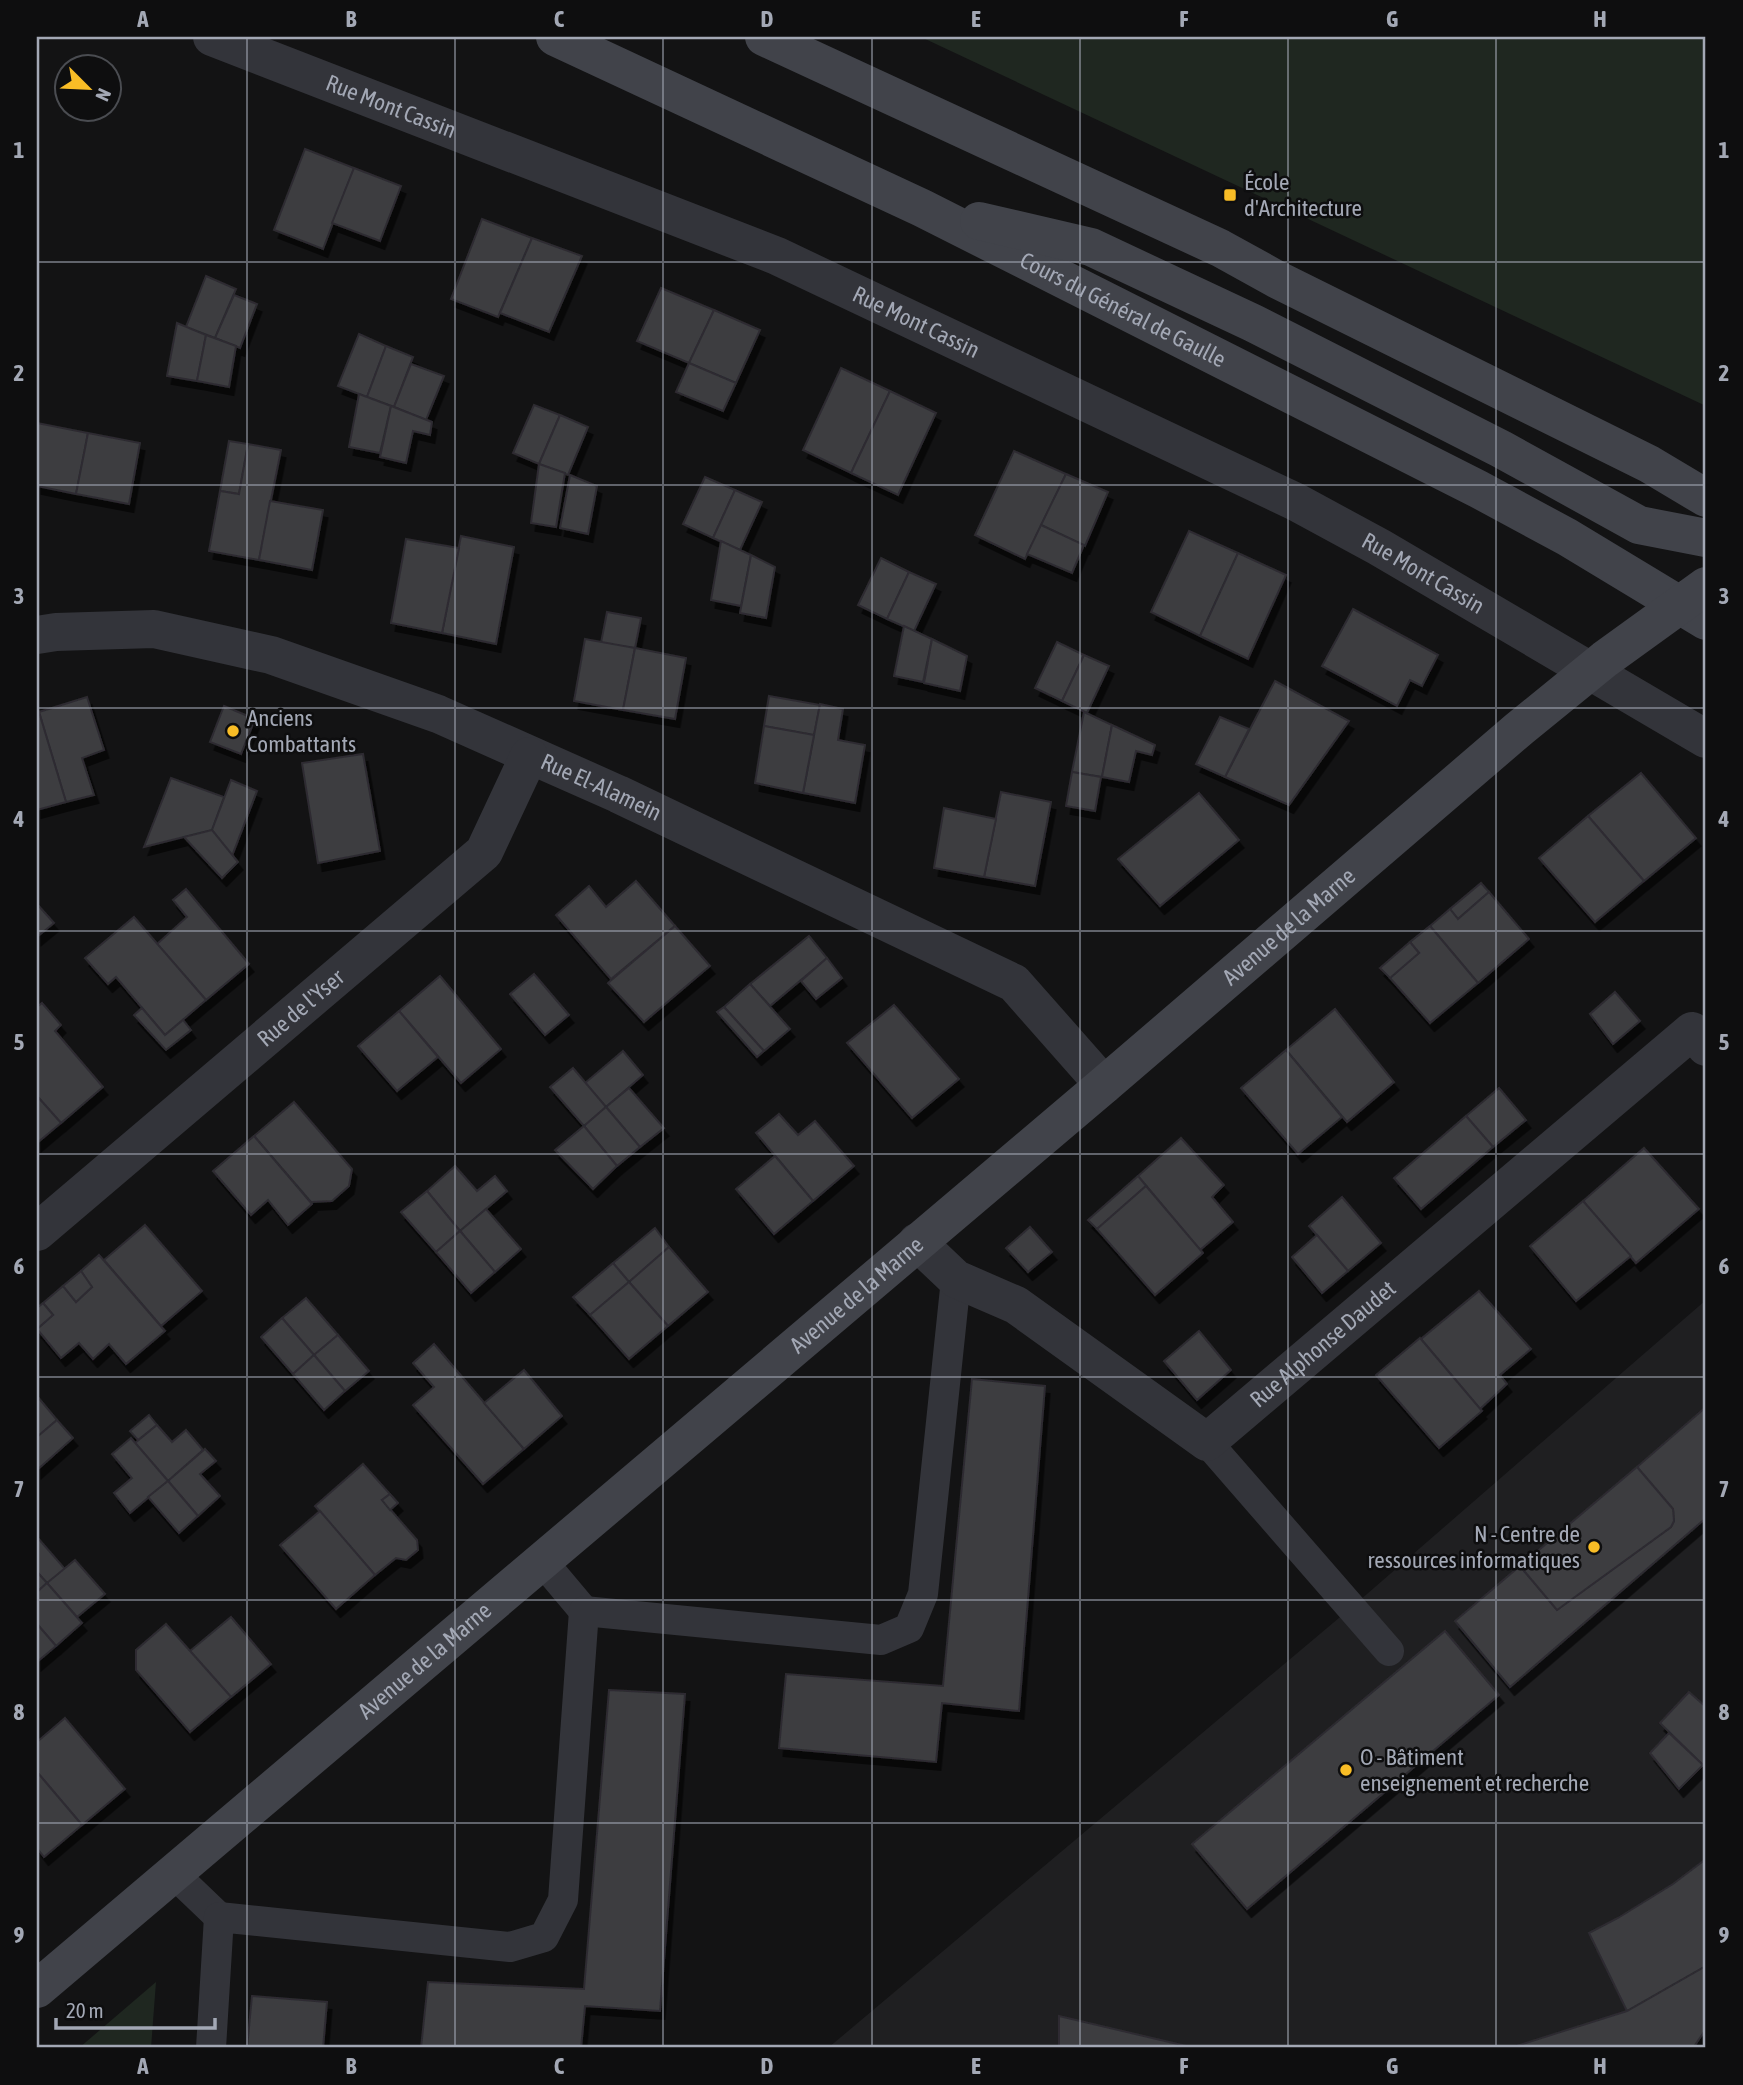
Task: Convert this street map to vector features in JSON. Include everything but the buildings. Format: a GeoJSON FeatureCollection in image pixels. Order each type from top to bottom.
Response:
{"type":"FeatureCollection","features":[{"type":"Feature","properties":{"kind":"main road","name":"Cours du Général de Gaulle"},"geometry":{"type":"LineString","coordinates":[[555,37],[922,208],[1490,495],[1699,604]]}},
{"type":"Feature","properties":{"kind":"main road"},"geometry":{"type":"LineString","coordinates":[[764,37],[1220,248],[1276,279],[1649,464],[1706,498]]}},
{"type":"Feature","properties":{"kind":"main road"},"geometry":{"type":"LineString","coordinates":[[922,208],[1091,247],[1253,323],[1501,449],[1639,525],[1706,538]]}},
{"type":"Feature","properties":{"kind":"main road","name":"Avenue de la Marne"},"geometry":{"type":"LineString","coordinates":[[37,1989],[1104,1085],[1406,824],[1591,670],[1699,604]]}},
{"type":"Feature","properties":{"kind":"street","name":"Rue Mont Cassin"},"geometry":{"type":"LineString","coordinates":[[212,37],[777,256],[1296,502],[1391,554],[1706,739]]}},
{"type":"Feature","properties":{"kind":"street","name":"Rue El-Alamein"},"geometry":{"type":"LineString","coordinates":[[37,635],[153,629],[271,655],[438,714],[618,794],[1014,983],[1104,1085]]}},
{"type":"Feature","properties":{"kind":"street","name":"Rue de l'Yser"},"geometry":{"type":"LineString","coordinates":[[37,1233],[484,852],[529,756]]}},
{"type":"Feature","properties":{"kind":"street","name":"Rue Alphonse Daudet"},"geometry":{"type":"LineString","coordinates":[[1206,1442],[1692,1031],[1706,1046]]}},
{"type":"Feature","properties":{"kind":"street"},"geometry":{"type":"LineString","coordinates":[[917,1242],[956,1279],[1016,1305],[1206,1442]]}},
{"type":"Feature","properties":{"kind":"lane"},"geometry":{"type":"LineString","coordinates":[[584,1611],[881,1640],[909,1628],[923,1594],[956,1279]]}},
{"type":"Feature","properties":{"kind":"lane"},"geometry":{"type":"LineString","coordinates":[[1206,1442],[1390,1651]]}},
{"type":"Feature","properties":{"kind":"lane"},"geometry":{"type":"LineString","coordinates":[[173,1874],[219,1917],[510,1947],[544,1937],[563,1900],[584,1611],[542,1561]]}},
{"type":"Feature","properties":{"kind":"lane"},"geometry":{"type":"LineString","coordinates":[[211,2048],[219,1917]]}},
{"type":"Feature","properties":{"kind":"shaded area"},"geometry":{"type":"Polygon","coordinates":[[[921,37],[1706,37],[1706,406],[921,37]]]}},
{"type":"Feature","properties":{"kind":"shaded area"},"geometry":{"type":"Polygon","coordinates":[[[1706,1300],[1706,2048],[828,2048],[1352,1607],[1706,1300]]]}},
{"type":"Feature","properties":{"kind":"shaded area"},"geometry":{"type":"Polygon","coordinates":[[[156,1982],[151,2048],[79,2048],[156,1982]]]}},
{"type":"Feature","properties":{"kind":"place","name":"École d'Architecture"},"geometry":{"type":"Point","coordinates":[1230,195]}},
{"type":"Feature","properties":{"kind":"place","name":"Anciens Combattants"},"geometry":{"type":"Point","coordinates":[233,731]}},
{"type":"Feature","properties":{"kind":"place","name":"N - Centre de ressources informatiques"},"geometry":{"type":"Point","coordinates":[1594,1547]}},
{"type":"Feature","properties":{"kind":"place","name":"O - Bâtiment enseignement et recherche"},"geometry":{"type":"Point","coordinates":[1346,1770]}}]}
